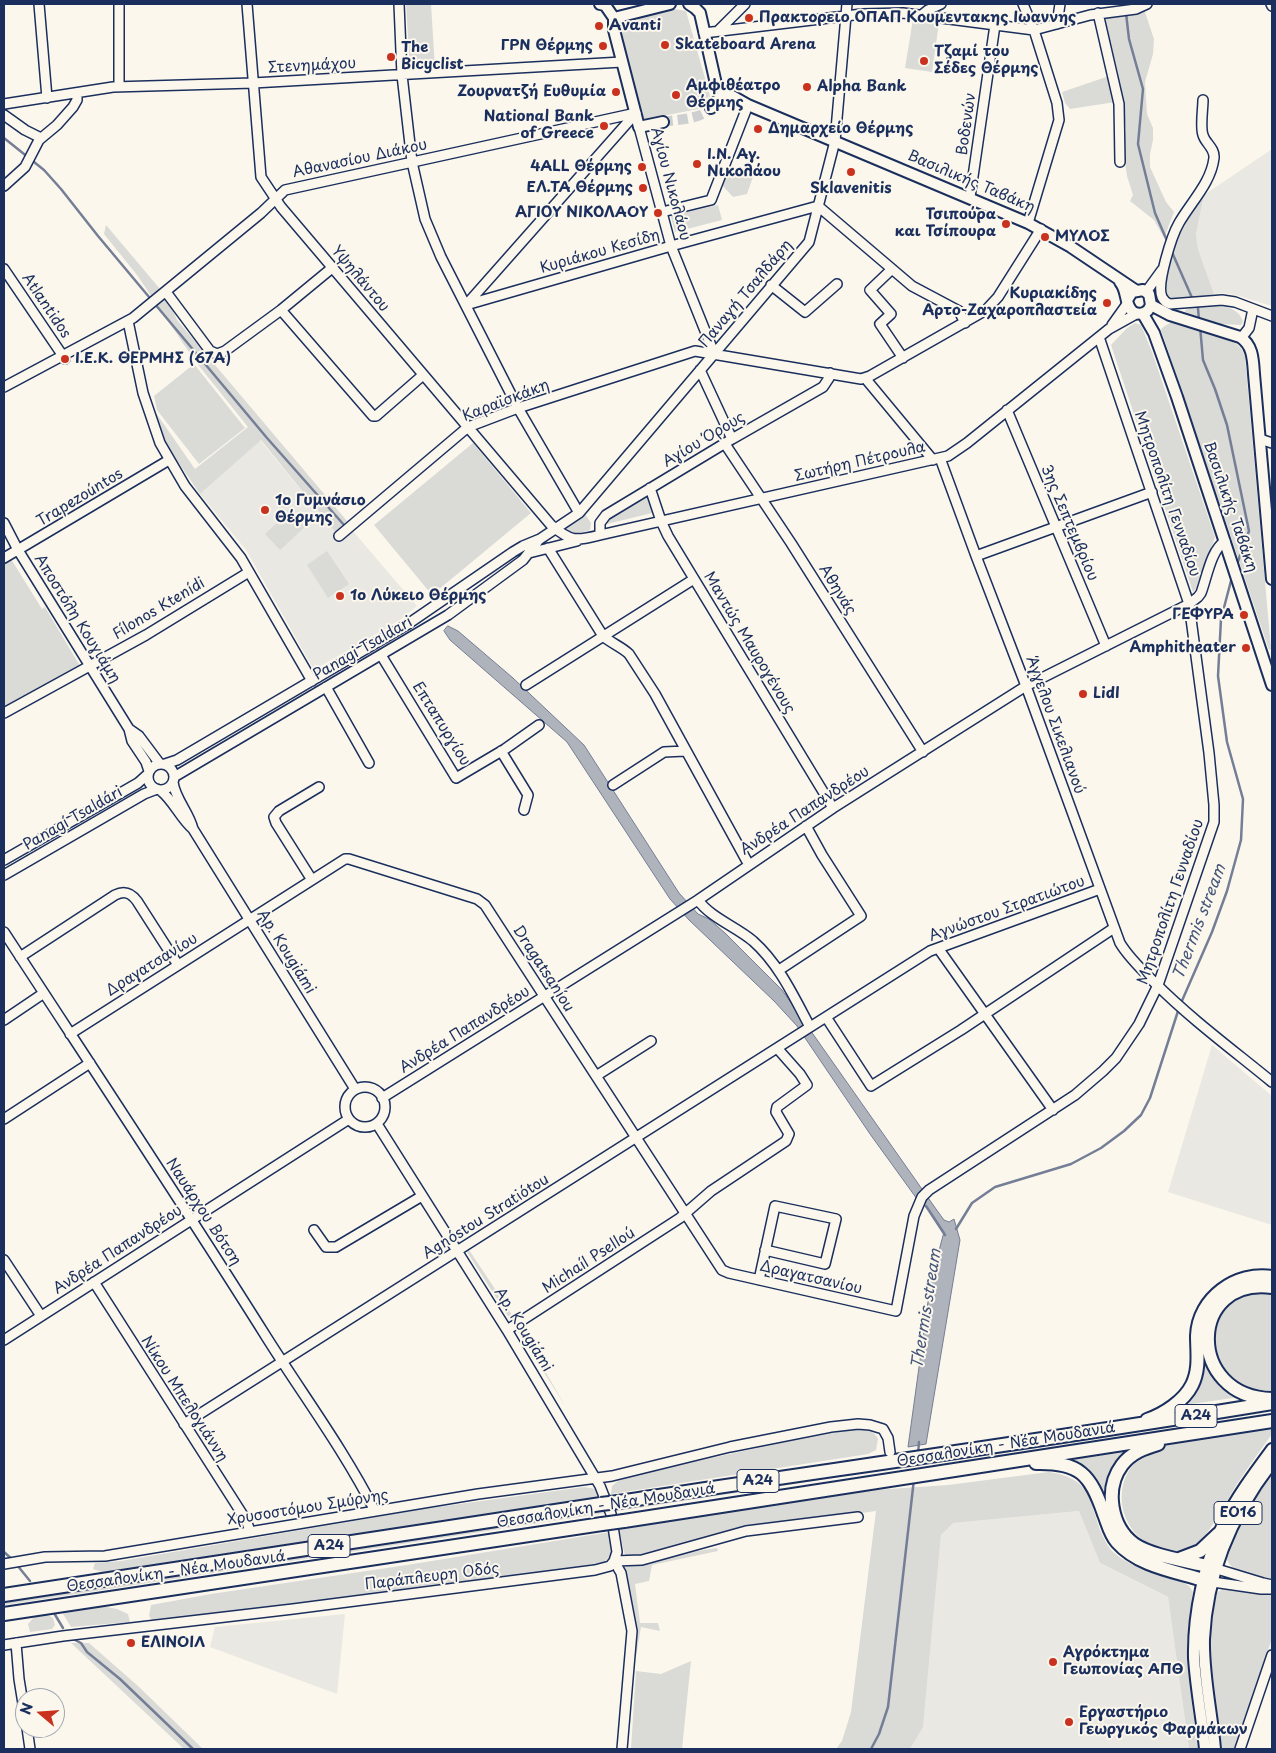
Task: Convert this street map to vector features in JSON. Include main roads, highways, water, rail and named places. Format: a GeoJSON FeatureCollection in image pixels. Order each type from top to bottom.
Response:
{"type":"FeatureCollection","features":[{"type":"Feature","properties":{"kind":"highway"},"geometry":{"type":"LineString","coordinates":[[1120,1428],[1159,1416],[1192,1386],[1196,1374],[1198,1358],[1197,1334],[1201,1319],[1215,1296],[1222,1289],[1240,1280],[1262,1275],[1272,1277]]}},
{"type":"Feature","properties":{"kind":"highway"},"geometry":{"type":"LineString","coordinates":[[1272,1286],[1244,1288],[1226,1298],[1213,1316],[1207,1338],[1207,1348],[1215,1368],[1228,1383],[1252,1396],[1272,1399]]}},
{"type":"Feature","properties":{"kind":"highway","name":"Θεσσαλονίκη - Νέα Μουδανιά"},"geometry":{"type":"LineString","coordinates":[[4,1595],[618,1502],[894,1456],[935,1454],[1120,1428],[1272,1403]]}},
{"type":"Feature","properties":{"kind":"highway","name":"Θεσσαλονίκη - Νέα Μουδανιά"},"geometry":{"type":"LineString","coordinates":[[4,1614],[624,1521],[1272,1420]]}},
{"type":"Feature","properties":{"kind":"highway"},"geometry":{"type":"LineString","coordinates":[[1194,1433],[1144,1448],[1122,1465],[1115,1477],[1112,1489],[1114,1515],[1118,1526],[1126,1536],[1141,1548],[1212,1568]]}},
{"type":"Feature","properties":{"kind":"highway"},"geometry":{"type":"LineString","coordinates":[[981,1465],[1054,1463],[1084,1474],[1092,1485],[1113,1536],[1128,1552],[1152,1564],[1208,1581]]}},
{"type":"Feature","properties":{"kind":"highway"},"geometry":{"type":"LineString","coordinates":[[1179,1559],[1200,1551],[1218,1534]]}},
{"type":"Feature","properties":{"kind":"main road"},"geometry":{"type":"LineString","coordinates":[[603,4],[614,18],[670,4]]}},
{"type":"Feature","properties":{"kind":"main road"},"geometry":{"type":"LineString","coordinates":[[692,5],[700,14],[714,81],[725,92],[711,108]]}},
{"type":"Feature","properties":{"kind":"main road","name":"Αγίου Νικολάου"},"geometry":{"type":"LineString","coordinates":[[614,18],[614,30],[640,127],[663,122]]}},
{"type":"Feature","properties":{"kind":"main road","name":"Βασιλικής Ταβάκη"},"geometry":{"type":"LineString","coordinates":[[725,92],[748,105],[1028,222],[1071,247],[1135,290]]}},
{"type":"Feature","properties":{"kind":"main road","name":"Βασιλικής Ταβάκη"},"geometry":{"type":"LineString","coordinates":[[1116,278],[1124,287],[1127,302]]}},
{"type":"Feature","properties":{"kind":"main road"},"geometry":{"type":"LineString","coordinates":[[1135,290],[1146,292],[1151,298],[1151,305],[1148,310],[1140,314],[1130,310],[1127,302],[1130,294],[1135,290]]}},
{"type":"Feature","properties":{"kind":"main road","name":"Βασιλικής Ταβάκη"},"geometry":{"type":"LineString","coordinates":[[1151,305],[1170,315],[1242,337],[1248,343],[1252,352],[1272,577]]}},
{"type":"Feature","properties":{"kind":"main road","name":"Βασιλικής Ταβάκη"},"geometry":{"type":"LineString","coordinates":[[1140,314],[1159,347],[1240,583],[1272,685]]}},
{"type":"Feature","properties":{"kind":"main road","name":"ΕΟ16"},"geometry":{"type":"LineString","coordinates":[[1205,1749],[1194,1656],[1196,1622],[1212,1568],[1218,1534],[1244,1488],[1272,1449]]}},
{"type":"Feature","properties":{"kind":"main road","name":"ΕΟ16"},"geometry":{"type":"LineString","coordinates":[[1212,1568],[1233,1522],[1252,1490],[1272,1463]]}},
{"type":"Feature","properties":{"kind":"main road","name":"ΕΟ16"},"geometry":{"type":"LineString","coordinates":[[1208,1581],[1204,1640],[1206,1676],[1215,1749]]}},
{"type":"Feature","properties":{"kind":"waterway","name":"Thermis stream"},"geometry":{"type":"LineString","coordinates":[[1126,13],[1129,39],[1143,89],[1138,144],[1155,213],[1168,243]]}},
{"type":"Feature","properties":{"kind":"waterway"},"geometry":{"type":"LineString","coordinates":[[4,138],[44,170],[61,189],[267,438],[344,525]]}},
{"type":"Feature","properties":{"kind":"waterway","name":"Thermis stream"},"geometry":{"type":"LineString","coordinates":[[1171,250],[1193,300]]}},
{"type":"Feature","properties":{"kind":"waterway","name":"Thermis stream"},"geometry":{"type":"LineString","coordinates":[[1196,305],[1199,321]]}},
{"type":"Feature","properties":{"kind":"waterway","name":"Thermis stream"},"geometry":{"type":"LineString","coordinates":[[1200,326],[1203,360],[1227,425],[1249,531],[1237,564]]}},
{"type":"Feature","properties":{"kind":"waterway","name":"Thermis stream"},"geometry":{"type":"LineString","coordinates":[[1181,1003],[1212,932],[1227,891],[1241,840],[1243,799],[1227,742],[1218,676],[1221,619],[1232,577]]}},
{"type":"Feature","properties":{"kind":"waterway","name":"Thermis stream"},"geometry":{"type":"LineString","coordinates":[[956,1229],[972,1203],[995,1187],[1071,1164],[1101,1148],[1124,1131],[1141,1115],[1150,1098],[1179,1008]]}},
{"type":"Feature","properties":{"kind":"waterway"},"geometry":{"type":"LineString","coordinates":[[926,1206],[945,1235]]}},
{"type":"Feature","properties":{"kind":"waterway","name":"Thermis stream"},"geometry":{"type":"LineString","coordinates":[[918,1454],[919,1442]]}},
{"type":"Feature","properties":{"kind":"waterway","name":"Thermis stream"},"geometry":{"type":"LineString","coordinates":[[871,1749],[879,1734],[888,1707],[914,1479]]}},
{"type":"Feature","properties":{"kind":"waterway"},"geometry":{"type":"LineString","coordinates":[[4,1552],[14,1561]]}},
{"type":"Feature","properties":{"kind":"waterway"},"geometry":{"type":"LineString","coordinates":[[17,1565],[30,1581]]}},
{"type":"Feature","properties":{"kind":"waterway"},"geometry":{"type":"LineString","coordinates":[[54,1613],[63,1628]]}},
{"type":"Feature","properties":{"kind":"waterway"},"geometry":{"type":"LineString","coordinates":[[71,1638],[81,1643],[87,1652],[120,1679],[193,1749]]}},
{"type":"Feature","properties":{"kind":"tunnel"},"geometry":{"type":"LineString","coordinates":[[663,122],[695,117],[711,108]]}},
{"type":"Feature","properties":{"kind":"place","name":"Πρακτορειο ΟΠΑΠ Κουμεντακης Ιωαννης"},"geometry":{"type":"Point","coordinates":[749,18]}},
{"type":"Feature","properties":{"kind":"place","name":"Avanti"},"geometry":{"type":"Point","coordinates":[599,26]}},
{"type":"Feature","properties":{"kind":"place","name":"Skateboard Arena"},"geometry":{"type":"Point","coordinates":[665,45]}},
{"type":"Feature","properties":{"kind":"place","name":"ΓΡΝ Θέρμης"},"geometry":{"type":"Point","coordinates":[603,46]}},
{"type":"Feature","properties":{"kind":"place","name":"The Bicyclist"},"geometry":{"type":"Point","coordinates":[391,57]}},
{"type":"Feature","properties":{"kind":"place","name":"Τζαμί του Σέδες Θέρμης"},"geometry":{"type":"Point","coordinates":[924,61]}},
{"type":"Feature","properties":{"kind":"place","name":"Alpha Bank"},"geometry":{"type":"Point","coordinates":[807,87]}},
{"type":"Feature","properties":{"kind":"place","name":"Ζουρνατζή Ευθυμία"},"geometry":{"type":"Point","coordinates":[616,92]}},
{"type":"Feature","properties":{"kind":"place","name":"Αμφιθέατρο Θέρμης"},"geometry":{"type":"Point","coordinates":[676,95]}},
{"type":"Feature","properties":{"kind":"place","name":"National Bank of Greece"},"geometry":{"type":"Point","coordinates":[604,126]}},
{"type":"Feature","properties":{"kind":"place","name":"Δημαρχείο Θέρμης"},"geometry":{"type":"Point","coordinates":[758,129]}},
{"type":"Feature","properties":{"kind":"place","name":"Ι.Ν. Αγ. Νικολάου"},"geometry":{"type":"Point","coordinates":[697,164]}},
{"type":"Feature","properties":{"kind":"place","name":"4ALL Θέρμης"},"geometry":{"type":"Point","coordinates":[642,167]}},
{"type":"Feature","properties":{"kind":"place","name":"Sklavenitis"},"geometry":{"type":"Point","coordinates":[851,172]}},
{"type":"Feature","properties":{"kind":"place","name":"ΕΛ.ΤΑ Θέρμης"},"geometry":{"type":"Point","coordinates":[643,188]}},
{"type":"Feature","properties":{"kind":"place","name":"ΑΓΙΟΥ ΝΙΚΟΛΑΟΥ"},"geometry":{"type":"Point","coordinates":[658,213]}},
{"type":"Feature","properties":{"kind":"place","name":"Τσιπούρα και Τσίπουρα"},"geometry":{"type":"Point","coordinates":[1006,224]}},
{"type":"Feature","properties":{"kind":"place","name":"ΜΥΛΟΣ"},"geometry":{"type":"Point","coordinates":[1045,237]}},
{"type":"Feature","properties":{"kind":"place","name":"Κυριακίδης Αρτο-Ζαχαροπλαστεία"},"geometry":{"type":"Point","coordinates":[1107,303]}},
{"type":"Feature","properties":{"kind":"place","name":"Ι.Ε.Κ. ΘΕΡΜΗΣ (67Α)"},"geometry":{"type":"Point","coordinates":[65,359]}},
{"type":"Feature","properties":{"kind":"place","name":"1ο Γυμνάσιο Θέρμης"},"geometry":{"type":"Point","coordinates":[265,510]}},
{"type":"Feature","properties":{"kind":"place","name":"1ο Λύκειο Θέρμης"},"geometry":{"type":"Point","coordinates":[340,596]}},
{"type":"Feature","properties":{"kind":"place","name":"ΓΕΦΥΡΑ"},"geometry":{"type":"Point","coordinates":[1244,615]}},
{"type":"Feature","properties":{"kind":"place","name":"Amphitheater"},"geometry":{"type":"Point","coordinates":[1246,648]}},
{"type":"Feature","properties":{"kind":"place","name":"Lidl"},"geometry":{"type":"Point","coordinates":[1083,694]}},
{"type":"Feature","properties":{"kind":"place","name":"ΕΛΙΝΟΙΛ"},"geometry":{"type":"Point","coordinates":[131,1643]}},
{"type":"Feature","properties":{"kind":"place","name":"Αγρόκτημα Γεωπονίας ΑΠΘ"},"geometry":{"type":"Point","coordinates":[1053,1662]}},
{"type":"Feature","properties":{"kind":"place","name":"Εργαστήριο Γεωργικός Φαρμάκων"},"geometry":{"type":"Point","coordinates":[1069,1722]}}]}
